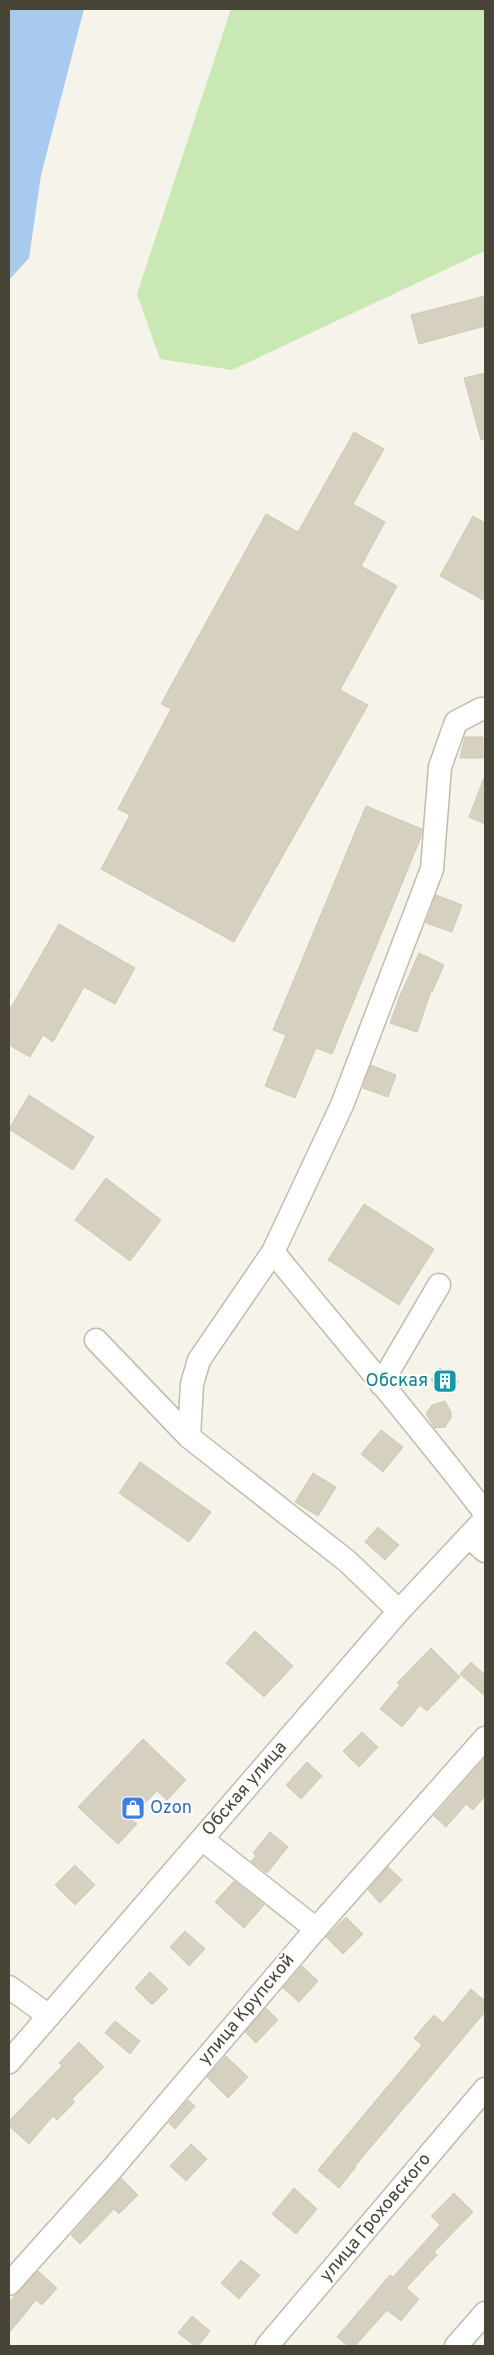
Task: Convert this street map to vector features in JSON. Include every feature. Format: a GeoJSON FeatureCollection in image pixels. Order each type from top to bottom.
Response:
{"type":"FeatureCollection","features":[{"type":"Feature","properties":{"kind":"street"},"geometry":{"type":"LineString","coordinates":[[189,1437],[192,1384],[199,1360],[273,1252],[342,1105],[432,869],[440,767],[456,722],[481,709],[485,709]]}},
{"type":"Feature","properties":{"kind":"street"},"geometry":{"type":"LineString","coordinates":[[273,1252],[382,1384],[416,1422],[485,1513]]}},
{"type":"Feature","properties":{"kind":"street"},"geometry":{"type":"LineString","coordinates":[[382,1384],[439,1285]]}},
{"type":"Feature","properties":{"kind":"street"},"geometry":{"type":"LineString","coordinates":[[96,1340],[189,1437],[347,1561],[399,1611]]}},
{"type":"Feature","properties":{"kind":"street","name":"Обская улица"},"geometry":{"type":"LineString","coordinates":[[9,2062],[399,1611],[477,1544],[485,1519]]}},
{"type":"Feature","properties":{"kind":"street","name":"улица Крупской"},"geometry":{"type":"LineString","coordinates":[[9,2284],[118,2161],[316,1929],[485,1738]]}},
{"type":"Feature","properties":{"kind":"street"},"geometry":{"type":"LineString","coordinates":[[202,1838],[316,1929]]}},
{"type":"Feature","properties":{"kind":"street"},"geometry":{"type":"LineString","coordinates":[[9,1987],[49,2016]]}},
{"type":"Feature","properties":{"kind":"street","name":"улица Гроховского"},"geometry":{"type":"LineString","coordinates":[[267,2346],[485,2089]]}},
{"type":"Feature","properties":{"kind":"street"},"geometry":{"type":"LineString","coordinates":[[456,2346],[485,2313]]}},
{"type":"Feature","properties":{"kind":"green space"},"geometry":{"type":"Polygon","coordinates":[[[231,9],[485,9],[485,251],[232,370],[160,359],[137,294],[231,9]]]}},
{"type":"Feature","properties":{"kind":"water"},"geometry":{"type":"Polygon","coordinates":[[[9,9],[84,9],[41,175],[29,258],[9,280],[9,9]]]}},
{"type":"Feature","properties":{"kind":"building"},"geometry":{"type":"Polygon","coordinates":[[[485,296],[485,326],[419,344],[411,315],[485,296]]]}},
{"type":"Feature","properties":{"kind":"building"},"geometry":{"type":"Polygon","coordinates":[[[485,373],[485,439],[481,440],[464,378],[485,373]]]}},
{"type":"Feature","properties":{"kind":"building"},"geometry":{"type":"Polygon","coordinates":[[[354,432],[384,449],[353,504],[385,522],[361,566],[397,586],[340,690],[368,705],[234,942],[101,869],[130,815],[118,809],[171,709],[161,704],[266,514],[298,532],[354,432]]]}},
{"type":"Feature","properties":{"kind":"building"},"geometry":{"type":"Polygon","coordinates":[[[473,516],[485,523],[485,601],[440,576],[473,516]]]}},
{"type":"Feature","properties":{"kind":"building"},"geometry":{"type":"Polygon","coordinates":[[[465,737],[483,737],[483,758],[460,758],[465,737]]]}},
{"type":"Feature","properties":{"kind":"building"},"geometry":{"type":"Polygon","coordinates":[[[485,778],[485,824],[469,817],[485,778]]]}},
{"type":"Feature","properties":{"kind":"building"},"geometry":{"type":"Polygon","coordinates":[[[366,806],[422,829],[421,837],[332,1054],[316,1048],[295,1098],[265,1086],[286,1035],[273,1030],[366,806]]]}},
{"type":"Feature","properties":{"kind":"building"},"geometry":{"type":"Polygon","coordinates":[[[436,895],[462,905],[452,932],[426,923],[436,895]]]}},
{"type":"Feature","properties":{"kind":"building"},"geometry":{"type":"Polygon","coordinates":[[[59,924],[135,968],[115,1004],[84,987],[53,1042],[43,1035],[30,1057],[9,1045],[9,1011],[59,924]]]}},
{"type":"Feature","properties":{"kind":"building"},"geometry":{"type":"Polygon","coordinates":[[[419,953],[444,965],[431,991],[417,1032],[390,1023],[419,953]]]}},
{"type":"Feature","properties":{"kind":"building"},"geometry":{"type":"Polygon","coordinates":[[[371,1065],[396,1075],[388,1097],[363,1088],[371,1065]]]}},
{"type":"Feature","properties":{"kind":"building"},"geometry":{"type":"Polygon","coordinates":[[[29,1095],[94,1137],[73,1170],[9,1129],[29,1095]]]}},
{"type":"Feature","properties":{"kind":"building"},"geometry":{"type":"Polygon","coordinates":[[[106,1178],[161,1220],[130,1261],[75,1220],[106,1178]]]}},
{"type":"Feature","properties":{"kind":"building"},"geometry":{"type":"Polygon","coordinates":[[[364,1204],[434,1249],[399,1305],[328,1260],[364,1204]]]}},
{"type":"Feature","properties":{"kind":"building","name":"Обская"},"geometry":{"type":"Polygon","coordinates":[[[440,1368],[458,1381],[449,1393],[431,1380],[440,1368]]]}},
{"type":"Feature","properties":{"kind":"building"},"geometry":{"type":"Polygon","coordinates":[[[445,1401],[451,1412],[451,1418],[445,1427],[435,1428],[426,1414],[432,1405],[445,1401]]]}},
{"type":"Feature","properties":{"kind":"building"},"geometry":{"type":"Polygon","coordinates":[[[381,1430],[403,1447],[383,1472],[361,1454],[381,1430]]]}},
{"type":"Feature","properties":{"kind":"building"},"geometry":{"type":"Polygon","coordinates":[[[140,1462],[211,1512],[189,1542],[119,1493],[140,1462]]]}},
{"type":"Feature","properties":{"kind":"building"},"geometry":{"type":"Polygon","coordinates":[[[313,1473],[336,1487],[318,1516],[295,1502],[313,1473]]]}},
{"type":"Feature","properties":{"kind":"building"},"geometry":{"type":"Polygon","coordinates":[[[378,1527],[399,1545],[385,1560],[365,1542],[378,1527]]]}},
{"type":"Feature","properties":{"kind":"building"},"geometry":{"type":"Polygon","coordinates":[[[255,1631],[293,1666],[264,1697],[226,1663],[255,1631]]]}},
{"type":"Feature","properties":{"kind":"building"},"geometry":{"type":"Polygon","coordinates":[[[431,1648],[460,1677],[427,1711],[420,1705],[402,1727],[380,1709],[400,1685],[397,1683],[431,1648]]]}},
{"type":"Feature","properties":{"kind":"building"},"geometry":{"type":"Polygon","coordinates":[[[471,1662],[485,1675],[485,1696],[460,1674],[471,1662]]]}},
{"type":"Feature","properties":{"kind":"building"},"geometry":{"type":"Polygon","coordinates":[[[362,1732],[378,1747],[359,1767],[343,1751],[362,1732]]]}},
{"type":"Feature","properties":{"kind":"building"},"geometry":{"type":"Polygon","coordinates":[[[143,1739],[186,1780],[167,1800],[157,1791],[130,1818],[137,1824],[118,1844],[78,1807],[143,1739]]]}},
{"type":"Feature","properties":{"kind":"building"},"geometry":{"type":"Polygon","coordinates":[[[485,1758],[485,1796],[473,1810],[466,1804],[446,1827],[434,1816],[485,1758]]]}},
{"type":"Feature","properties":{"kind":"building"},"geometry":{"type":"Polygon","coordinates":[[[307,1762],[322,1776],[301,1799],[286,1785],[307,1762]]]}},
{"type":"Feature","properties":{"kind":"building"},"geometry":{"type":"Polygon","coordinates":[[[270,1832],[288,1847],[267,1873],[251,1861],[256,1856],[253,1853],[270,1832]]]}},
{"type":"Feature","properties":{"kind":"building"},"geometry":{"type":"Polygon","coordinates":[[[75,1865],[95,1885],[75,1905],[55,1885],[75,1865]]]}},
{"type":"Feature","properties":{"kind":"building"},"geometry":{"type":"Polygon","coordinates":[[[388,1867],[402,1880],[380,1903],[368,1890],[388,1867]]]}},
{"type":"Feature","properties":{"kind":"building"},"geometry":{"type":"Polygon","coordinates":[[[234,1881],[264,1905],[244,1928],[215,1902],[234,1881]]]}},
{"type":"Feature","properties":{"kind":"building"},"geometry":{"type":"Polygon","coordinates":[[[346,1917],[363,1934],[343,1954],[326,1937],[346,1917]]]}},
{"type":"Feature","properties":{"kind":"building"},"geometry":{"type":"Polygon","coordinates":[[[185,1931],[205,1949],[189,1966],[170,1947],[185,1931]]]}},
{"type":"Feature","properties":{"kind":"building"},"geometry":{"type":"Polygon","coordinates":[[[302,1966],[318,1981],[299,2002],[283,1988],[302,1966]]]}},
{"type":"Feature","properties":{"kind":"building"},"geometry":{"type":"Polygon","coordinates":[[[150,1972],[168,1989],[152,2005],[135,1988],[150,1972]]]}},
{"type":"Feature","properties":{"kind":"building"},"geometry":{"type":"Polygon","coordinates":[[[471,1989],[485,2001],[485,2012],[355,2166],[339,2188],[318,2170],[422,2045],[414,2038],[434,2015],[443,2023],[471,1989]]]}},
{"type":"Feature","properties":{"kind":"building"},"geometry":{"type":"Polygon","coordinates":[[[266,2008],[278,2020],[256,2043],[245,2032],[266,2008]]]}},
{"type":"Feature","properties":{"kind":"building"},"geometry":{"type":"Polygon","coordinates":[[[115,2021],[140,2041],[130,2054],[105,2033],[115,2021]]]}},
{"type":"Feature","properties":{"kind":"building"},"geometry":{"type":"Polygon","coordinates":[[[79,2042],[104,2067],[72,2099],[75,2102],[57,2120],[53,2116],[29,2144],[9,2126],[9,2121],[62,2066],[59,2063],[79,2042]]]}},
{"type":"Feature","properties":{"kind":"building"},"geometry":{"type":"Polygon","coordinates":[[[226,2056],[248,2077],[228,2098],[207,2077],[226,2056]]]}},
{"type":"Feature","properties":{"kind":"building"},"geometry":{"type":"Polygon","coordinates":[[[188,2100],[195,2106],[175,2129],[169,2123],[188,2100]]]}},
{"type":"Feature","properties":{"kind":"building"},"geometry":{"type":"Polygon","coordinates":[[[191,2144],[207,2159],[186,2181],[170,2166],[191,2144]]]}},
{"type":"Feature","properties":{"kind":"building"},"geometry":{"type":"Polygon","coordinates":[[[121,2178],[138,2195],[119,2214],[114,2209],[80,2244],[71,2235],[121,2178]]]}},
{"type":"Feature","properties":{"kind":"building"},"geometry":{"type":"Polygon","coordinates":[[[294,2188],[317,2209],[296,2234],[272,2214],[294,2188]]]}},
{"type":"Feature","properties":{"kind":"building"},"geometry":{"type":"Polygon","coordinates":[[[454,2193],[473,2212],[434,2252],[437,2255],[406,2288],[419,2299],[401,2321],[387,2310],[355,2346],[348,2346],[337,2337],[390,2275],[393,2277],[440,2225],[431,2216],[454,2193]]]}},
{"type":"Feature","properties":{"kind":"building"},"geometry":{"type":"Polygon","coordinates":[[[241,2260],[260,2275],[239,2299],[221,2283],[241,2260]]]}},
{"type":"Feature","properties":{"kind":"building"},"geometry":{"type":"Polygon","coordinates":[[[38,2271],[57,2288],[42,2305],[36,2300],[9,2333],[9,2302],[38,2271]]]}},
{"type":"Feature","properties":{"kind":"building"},"geometry":{"type":"Polygon","coordinates":[[[192,2316],[210,2331],[198,2346],[195,2346],[178,2333],[192,2316]]]}},
{"type":"Feature","properties":{"kind":"place","name":"Обская"},"geometry":{"type":"Point","coordinates":[445,1381]}},
{"type":"Feature","properties":{"kind":"place","name":"Ozon"},"geometry":{"type":"Point","coordinates":[133,1808]}}]}
